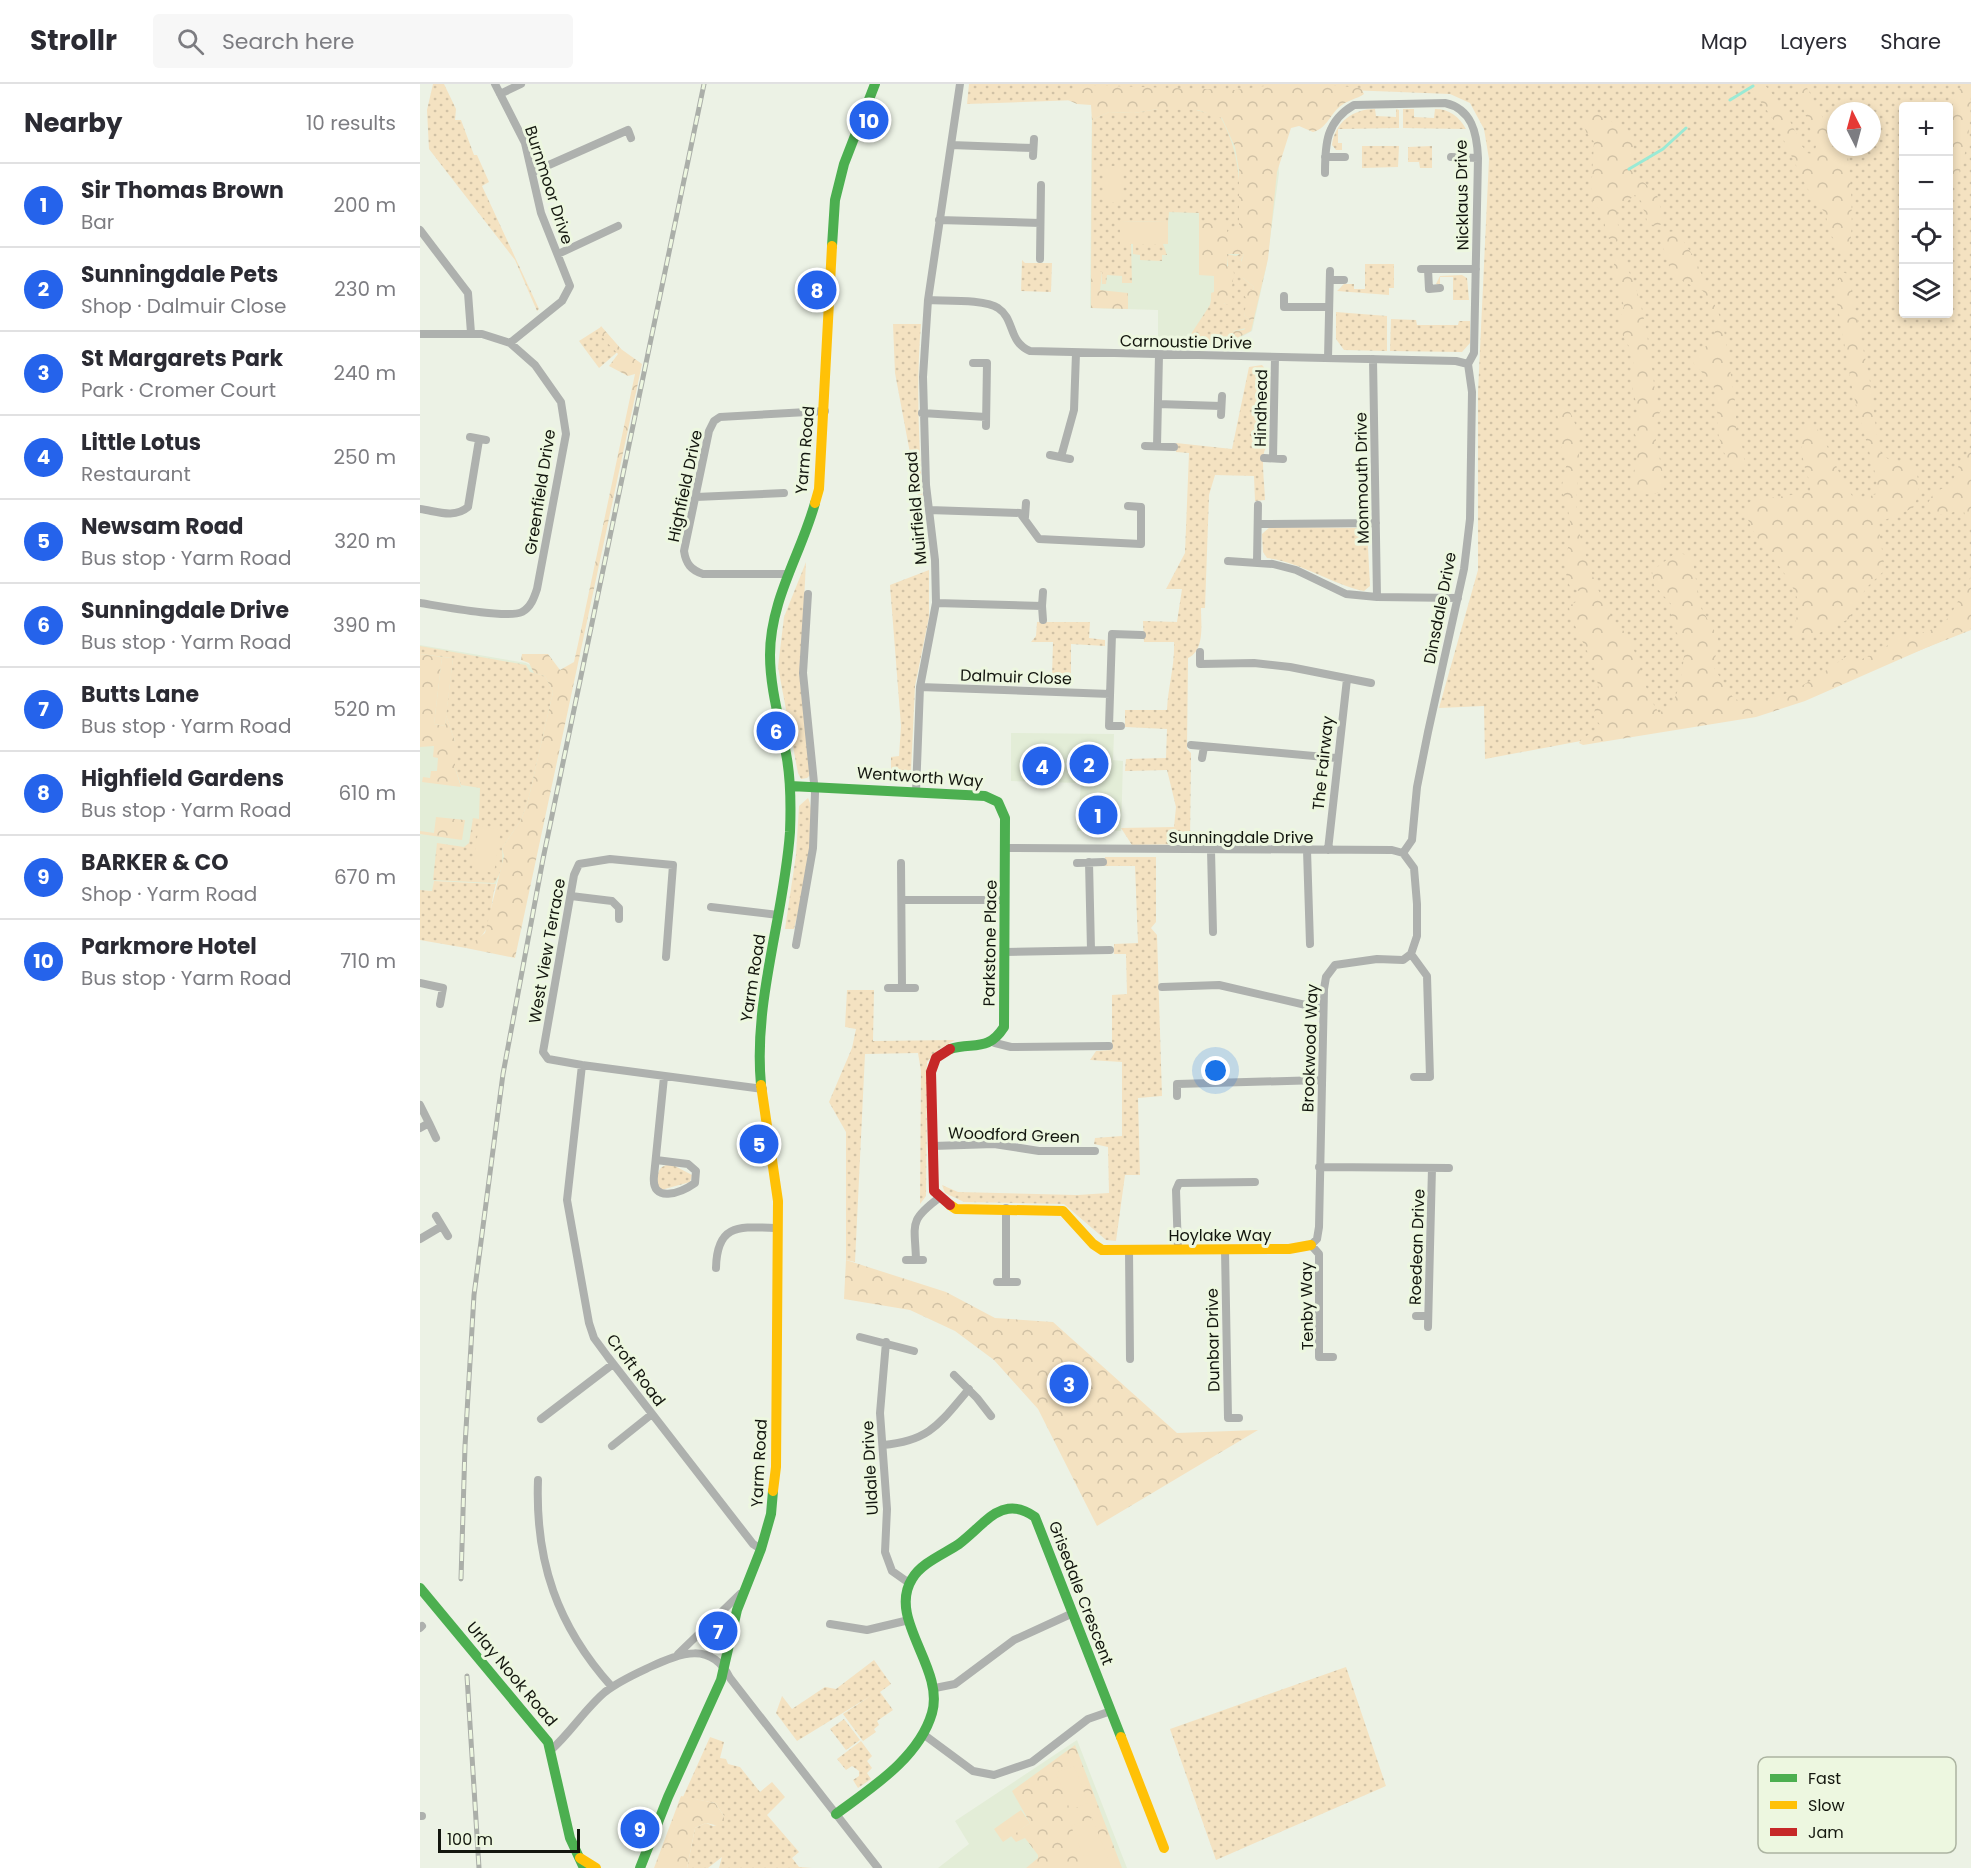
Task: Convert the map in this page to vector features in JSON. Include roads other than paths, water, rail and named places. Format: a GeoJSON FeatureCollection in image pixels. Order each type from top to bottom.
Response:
{"type":"FeatureCollection","features":[{"type":"Feature","properties":{"kind":"main road","name":"Yarm Road"},"geometry":{"type":"LineString","coordinates":[[642,1863],[725,1668],[744,1591],[761,1549],[771,1514],[776,1479],[777,1175],[763,1089],[761,1024],[789,849],[790,786],[770,652],[773,620],[816,503],[822,465],[830,274],[836,195],[858,125],[874,84]]}},
{"type":"Feature","properties":{"kind":"main road","name":"Wentworth Way"},"geometry":{"type":"LineString","coordinates":[[790,786],[985,796],[994,799],[1005,814],[1006,848]]}},
{"type":"Feature","properties":{"kind":"main road","name":"Parkstone Place"},"geometry":{"type":"LineString","coordinates":[[998,1040],[1004,1027],[1006,848]]}},
{"type":"Feature","properties":{"kind":"main road"},"geometry":{"type":"LineString","coordinates":[[998,1040],[984,1047],[954,1047],[941,1053],[933,1062],[931,1072],[934,1191],[939,1198],[956,1209],[1063,1210],[1093,1244],[1102,1250],[1129,1250]]}},
{"type":"Feature","properties":{"kind":"main road","name":"Hoylake Way"},"geometry":{"type":"LineString","coordinates":[[1129,1250],[1289,1250],[1311,1245]]}},
{"type":"Feature","properties":{"kind":"main road","name":"Grisedale Crescent"},"geometry":{"type":"LineString","coordinates":[[909,1583],[916,1575],[966,1539],[1000,1509],[1012,1506],[1024,1508],[1035,1517],[1164,1848]]}},
{"type":"Feature","properties":{"kind":"main road"},"geometry":{"type":"LineString","coordinates":[[836,1814],[901,1760],[923,1734],[931,1715],[935,1688],[930,1669],[909,1620],[906,1598],[909,1583]]}},
{"type":"Feature","properties":{"kind":"main road","name":"Urlay Nook Road"},"geometry":{"type":"LineString","coordinates":[[420,1588],[543,1734],[551,1750],[570,1838],[589,1865]]}},
{"type":"Feature","properties":{"kind":"main road"},"geometry":{"type":"LineString","coordinates":[[632,1868],[642,1863]]}},
{"type":"Feature","properties":{"kind":"street","name":"Burnmoor Drive"},"geometry":{"type":"LineString","coordinates":[[495,84],[525,143],[541,213],[570,286],[567,296],[510,343]]}},
{"type":"Feature","properties":{"kind":"street"},"geometry":{"type":"LineString","coordinates":[[500,94],[520,84]]}},
{"type":"Feature","properties":{"kind":"street","name":"Muirfield Road"},"geometry":{"type":"LineString","coordinates":[[916,792],[920,687],[936,603],[922,413],[928,300],[960,84]]}},
{"type":"Feature","properties":{"kind":"street","name":"Nicklaus Drive"},"geometry":{"type":"LineString","coordinates":[[1325,173],[1325,144],[1331,126],[1342,112],[1354,105],[1451,104],[1467,115],[1476,137],[1478,158],[1474,353],[1468,364]]}},
{"type":"Feature","properties":{"kind":"street"},"geometry":{"type":"LineString","coordinates":[[532,172],[629,134],[636,125]]}},
{"type":"Feature","properties":{"kind":"street"},"geometry":{"type":"LineString","coordinates":[[951,144],[1033,148]]}},
{"type":"Feature","properties":{"kind":"street"},"geometry":{"type":"LineString","coordinates":[[1325,157],[1345,157]]}},
{"type":"Feature","properties":{"kind":"street"},"geometry":{"type":"LineString","coordinates":[[1450,157],[1478,158]]}},
{"type":"Feature","properties":{"kind":"street"},"geometry":{"type":"LineString","coordinates":[[1040,259],[1041,185]]}},
{"type":"Feature","properties":{"kind":"street"},"geometry":{"type":"LineString","coordinates":[[939,220],[1040,224]]}},
{"type":"Feature","properties":{"kind":"street"},"geometry":{"type":"LineString","coordinates":[[558,254],[618,226]]}},
{"type":"Feature","properties":{"kind":"street"},"geometry":{"type":"LineString","coordinates":[[420,230],[468,293],[471,333]]}},
{"type":"Feature","properties":{"kind":"street"},"geometry":{"type":"LineString","coordinates":[[1440,288],[1429,289],[1425,269],[1476,269]]}},
{"type":"Feature","properties":{"kind":"street"},"geometry":{"type":"LineString","coordinates":[[1328,358],[1330,271]]}},
{"type":"Feature","properties":{"kind":"street"},"geometry":{"type":"LineString","coordinates":[[1330,280],[1344,280]]}},
{"type":"Feature","properties":{"kind":"street"},"geometry":{"type":"LineString","coordinates":[[1284,297],[1284,307],[1329,307]]}},
{"type":"Feature","properties":{"kind":"street","name":"Carnoustie Drive"},"geometry":{"type":"LineString","coordinates":[[928,300],[992,305],[1005,315],[1014,338],[1024,349],[1076,353],[1456,361],[1468,364]]}},
{"type":"Feature","properties":{"kind":"street","name":"Greenfield Drive"},"geometry":{"type":"LineString","coordinates":[[420,334],[471,333],[491,335],[510,343],[527,356],[551,386],[561,402],[565,424],[564,453],[537,589],[532,603],[516,613],[465,610],[420,603]]}},
{"type":"Feature","properties":{"kind":"street"},"geometry":{"type":"LineString","coordinates":[[1061,457],[1074,410],[1076,353]]}},
{"type":"Feature","properties":{"kind":"street"},"geometry":{"type":"LineString","coordinates":[[1157,446],[1159,355]]}},
{"type":"Feature","properties":{"kind":"street","name":"Hindhead"},"geometry":{"type":"LineString","coordinates":[[1273,458],[1275,357]]}},
{"type":"Feature","properties":{"kind":"street","name":"Monmouth Drive"},"geometry":{"type":"LineString","coordinates":[[1373,359],[1377,597]]}},
{"type":"Feature","properties":{"kind":"street"},"geometry":{"type":"LineString","coordinates":[[922,413],[986,421],[987,363],[973,363]]}},
{"type":"Feature","properties":{"kind":"street","name":"Dinsdale Drive"},"geometry":{"type":"LineString","coordinates":[[1403,853],[1412,840],[1417,787],[1458,598],[1470,519],[1472,392],[1468,364]]}},
{"type":"Feature","properties":{"kind":"street"},"geometry":{"type":"LineString","coordinates":[[1221,415],[1222,396]]}},
{"type":"Feature","properties":{"kind":"street"},"geometry":{"type":"LineString","coordinates":[[1158,404],[1221,406]]}},
{"type":"Feature","properties":{"kind":"street","name":"Highfield Drive"},"geometry":{"type":"LineString","coordinates":[[788,574],[711,575],[695,572],[687,564],[684,551],[709,431],[714,421],[720,417],[825,411]]}},
{"type":"Feature","properties":{"kind":"street"},"geometry":{"type":"LineString","coordinates":[[420,509],[454,513],[462,512],[468,507],[478,439]]}},
{"type":"Feature","properties":{"kind":"street"},"geometry":{"type":"LineString","coordinates":[[1145,446],[1174,447]]}},
{"type":"Feature","properties":{"kind":"street"},"geometry":{"type":"LineString","coordinates":[[1050,455],[1070,459]]}},
{"type":"Feature","properties":{"kind":"street"},"geometry":{"type":"LineString","coordinates":[[1264,458],[1283,459]]}},
{"type":"Feature","properties":{"kind":"street"},"geometry":{"type":"LineString","coordinates":[[696,497],[784,493]]}},
{"type":"Feature","properties":{"kind":"street"},"geometry":{"type":"LineString","coordinates":[[1025,517],[1026,503]]}},
{"type":"Feature","properties":{"kind":"street"},"geometry":{"type":"LineString","coordinates":[[1257,562],[1258,505]]}},
{"type":"Feature","properties":{"kind":"street"},"geometry":{"type":"LineString","coordinates":[[929,510],[1020,513],[1039,540],[1141,544],[1141,507],[1128,506]]}},
{"type":"Feature","properties":{"kind":"street"},"geometry":{"type":"LineString","coordinates":[[1258,524],[1376,523]]}},
{"type":"Feature","properties":{"kind":"street"},"geometry":{"type":"LineString","coordinates":[[1228,561],[1257,562],[1296,570],[1346,594],[1377,597],[1458,598]]}},
{"type":"Feature","properties":{"kind":"street"},"geometry":{"type":"LineString","coordinates":[[1043,592],[1043,620]]}},
{"type":"Feature","properties":{"kind":"street"},"geometry":{"type":"LineString","coordinates":[[796,945],[793,934],[813,848],[816,786],[803,677],[808,594]]}},
{"type":"Feature","properties":{"kind":"street"},"geometry":{"type":"LineString","coordinates":[[936,603],[1042,606]]}},
{"type":"Feature","properties":{"kind":"street"},"geometry":{"type":"LineString","coordinates":[[1121,726],[1109,726],[1112,634],[1142,635]]}},
{"type":"Feature","properties":{"kind":"street"},"geometry":{"type":"LineString","coordinates":[[1200,652],[1200,664],[1254,663],[1290,667],[1371,683]]}},
{"type":"Feature","properties":{"kind":"street","name":"The Fairway"},"geometry":{"type":"LineString","coordinates":[[1328,850],[1336,758],[1347,679]]}},
{"type":"Feature","properties":{"kind":"street","name":"Dalmuir Close"},"geometry":{"type":"LineString","coordinates":[[920,687],[1110,694]]}},
{"type":"Feature","properties":{"kind":"street"},"geometry":{"type":"LineString","coordinates":[[1191,746],[1336,758]]}},
{"type":"Feature","properties":{"kind":"street"},"geometry":{"type":"LineString","coordinates":[[1202,758],[1204,747]]}},
{"type":"Feature","properties":{"kind":"street","name":"Sunningdale Drive"},"geometry":{"type":"LineString","coordinates":[[1006,848],[1392,850],[1403,853]]}},
{"type":"Feature","properties":{"kind":"street"},"geometry":{"type":"LineString","coordinates":[[1211,850],[1213,932]]}},
{"type":"Feature","properties":{"kind":"street"},"geometry":{"type":"LineString","coordinates":[[1307,850],[1310,944]]}},
{"type":"Feature","properties":{"kind":"street"},"geometry":{"type":"LineString","coordinates":[[1403,853],[1414,868],[1417,904],[1417,936],[1411,954],[1427,976],[1430,1077],[1414,1077]]}},
{"type":"Feature","properties":{"kind":"street","name":"West View Terrace"},"geometry":{"type":"LineString","coordinates":[[582,1065],[548,1059],[543,1052],[575,870],[582,863],[610,859],[673,865],[666,957]]}},
{"type":"Feature","properties":{"kind":"street"},"geometry":{"type":"LineString","coordinates":[[1077,862],[1102,862]]}},
{"type":"Feature","properties":{"kind":"street"},"geometry":{"type":"LineString","coordinates":[[1089,862],[1091,950]]}},
{"type":"Feature","properties":{"kind":"street"},"geometry":{"type":"LineString","coordinates":[[902,863],[902,988]]}},
{"type":"Feature","properties":{"kind":"street"},"geometry":{"type":"LineString","coordinates":[[571,896],[612,901],[619,908],[619,919]]}},
{"type":"Feature","properties":{"kind":"street"},"geometry":{"type":"LineString","coordinates":[[902,900],[1005,900]]}},
{"type":"Feature","properties":{"kind":"street"},"geometry":{"type":"LineString","coordinates":[[711,907],[778,915]]}},
{"type":"Feature","properties":{"kind":"street"},"geometry":{"type":"LineString","coordinates":[[1005,952],[1110,950]]}},
{"type":"Feature","properties":{"kind":"street","name":"Brookwood Way"},"geometry":{"type":"LineString","coordinates":[[1311,1245],[1317,1239],[1319,1227],[1321,1080],[1326,977],[1335,965],[1377,959],[1403,960],[1411,954]]}},
{"type":"Feature","properties":{"kind":"street"},"geometry":{"type":"LineString","coordinates":[[420,983],[443,988],[440,1004]]}},
{"type":"Feature","properties":{"kind":"street"},"geometry":{"type":"LineString","coordinates":[[1162,987],[1219,985],[1323,1009]]}},
{"type":"Feature","properties":{"kind":"street"},"geometry":{"type":"LineString","coordinates":[[888,988],[915,988]]}},
{"type":"Feature","properties":{"kind":"street"},"geometry":{"type":"LineString","coordinates":[[998,1040],[1011,1047],[1109,1046]]}},
{"type":"Feature","properties":{"kind":"street"},"geometry":{"type":"LineString","coordinates":[[582,1065],[763,1089]]}},
{"type":"Feature","properties":{"kind":"street","name":"Croft Road"},"geometry":{"type":"LineString","coordinates":[[582,1065],[568,1206],[590,1328],[613,1364],[753,1544],[761,1549]]}},
{"type":"Feature","properties":{"kind":"street"},"geometry":{"type":"LineString","coordinates":[[656,1160],[690,1165],[696,1173],[694,1184],[666,1194],[657,1192],[653,1184],[664,1077]]}},
{"type":"Feature","properties":{"kind":"street"},"geometry":{"type":"LineString","coordinates":[[1177,1096],[1177,1084],[1321,1080]]}},
{"type":"Feature","properties":{"kind":"street"},"geometry":{"type":"LineString","coordinates":[[420,1105],[436,1138]]}},
{"type":"Feature","properties":{"kind":"street"},"geometry":{"type":"LineString","coordinates":[[420,1128],[429,1123]]}},
{"type":"Feature","properties":{"kind":"street","name":"Woodford Green"},"geometry":{"type":"LineString","coordinates":[[933,1146],[994,1144],[1039,1151],[1095,1151]]}},
{"type":"Feature","properties":{"kind":"street","name":"Roedean Drive"},"geometry":{"type":"LineString","coordinates":[[1319,1167],[1449,1168]]}},
{"type":"Feature","properties":{"kind":"street","name":"Roedean Drive"},"geometry":{"type":"LineString","coordinates":[[1428,1327],[1432,1168]]}},
{"type":"Feature","properties":{"kind":"street"},"geometry":{"type":"LineString","coordinates":[[1178,1250],[1174,1185],[1182,1182],[1255,1182]]}},
{"type":"Feature","properties":{"kind":"street"},"geometry":{"type":"LineString","coordinates":[[1237,1182],[1237,1191]]}},
{"type":"Feature","properties":{"kind":"street"},"geometry":{"type":"LineString","coordinates":[[906,1260],[920,1260],[915,1224],[918,1214],[939,1198]]}},
{"type":"Feature","properties":{"kind":"street"},"geometry":{"type":"LineString","coordinates":[[1006,1208],[1006,1282]]}},
{"type":"Feature","properties":{"kind":"street"},"geometry":{"type":"LineString","coordinates":[[436,1216],[448,1236]]}},
{"type":"Feature","properties":{"kind":"street"},"geometry":{"type":"LineString","coordinates":[[420,1239],[442,1226]]}},
{"type":"Feature","properties":{"kind":"street"},"geometry":{"type":"LineString","coordinates":[[716,1268],[717,1249],[728,1233],[741,1228],[777,1228]]}},
{"type":"Feature","properties":{"kind":"street","name":"Tenby Way"},"geometry":{"type":"LineString","coordinates":[[1311,1245],[1319,1254],[1319,1357],[1333,1357]]}},
{"type":"Feature","properties":{"kind":"street"},"geometry":{"type":"LineString","coordinates":[[1129,1250],[1130,1359]]}},
{"type":"Feature","properties":{"kind":"street","name":"Dunbar Drive"},"geometry":{"type":"LineString","coordinates":[[1225,1250],[1228,1418],[1239,1418]]}},
{"type":"Feature","properties":{"kind":"street"},"geometry":{"type":"LineString","coordinates":[[997,1282],[1017,1282]]}},
{"type":"Feature","properties":{"kind":"street"},"geometry":{"type":"LineString","coordinates":[[1416,1316],[1428,1316]]}},
{"type":"Feature","properties":{"kind":"street"},"geometry":{"type":"LineString","coordinates":[[860,1337],[915,1351]]}},
{"type":"Feature","properties":{"kind":"street","name":"Uldale Drive"},"geometry":{"type":"LineString","coordinates":[[886,1342],[880,1398],[887,1509],[886,1557],[892,1571],[909,1583]]}},
{"type":"Feature","properties":{"kind":"street"},"geometry":{"type":"LineString","coordinates":[[1120,1344],[1130,1344]]}},
{"type":"Feature","properties":{"kind":"street"},"geometry":{"type":"LineString","coordinates":[[541,1419],[613,1364]]}},
{"type":"Feature","properties":{"kind":"street"},"geometry":{"type":"LineString","coordinates":[[954,1375],[991,1416]]}},
{"type":"Feature","properties":{"kind":"street"},"geometry":{"type":"LineString","coordinates":[[883,1445],[909,1443],[925,1434],[969,1389]]}},
{"type":"Feature","properties":{"kind":"street"},"geometry":{"type":"LineString","coordinates":[[612,1446],[652,1414]]}},
{"type":"Feature","properties":{"kind":"street"},"geometry":{"type":"LineString","coordinates":[[538,1479],[540,1546],[554,1593],[577,1643],[612,1687]]}},
{"type":"Feature","properties":{"kind":"street"},"geometry":{"type":"LineString","coordinates":[[551,1750],[612,1687],[678,1654],[744,1591]]}},
{"type":"Feature","properties":{"kind":"street"},"geometry":{"type":"LineString","coordinates":[[935,1688],[955,1684],[1014,1640],[1073,1613]]}},
{"type":"Feature","properties":{"kind":"street"},"geometry":{"type":"LineString","coordinates":[[830,1624],[857,1630],[874,1630],[909,1620]]}},
{"type":"Feature","properties":{"kind":"street"},"geometry":{"type":"LineString","coordinates":[[678,1654],[710,1656],[725,1668],[878,1868]]}},
{"type":"Feature","properties":{"kind":"street"},"geometry":{"type":"LineString","coordinates":[[923,1734],[973,1771],[994,1775],[1032,1762],[1088,1719],[1111,1711]]}},
{"type":"Feature","properties":{"kind":"waterway"},"geometry":{"type":"LineString","coordinates":[[1730,100],[1753,86]]}},
{"type":"Feature","properties":{"kind":"waterway"},"geometry":{"type":"LineString","coordinates":[[1629,169],[1663,149],[1686,128]]}},
{"type":"Feature","properties":{"kind":"railway"},"geometry":{"type":"LineString","coordinates":[[461,1579],[465,1446],[474,1295],[503,1074],[543,859],[704,84]]}},
{"type":"Feature","properties":{"kind":"railway"},"geometry":{"type":"LineString","coordinates":[[467,1676],[479,1868]]}},
{"type":"Feature","properties":{"kind":"place","name":"Parkmore Hotel"},"geometry":{"type":"Point","coordinates":[869,120]}},
{"type":"Feature","properties":{"kind":"place","name":"Highfield Gardens"},"geometry":{"type":"Point","coordinates":[817,290]}},
{"type":"Feature","properties":{"kind":"place","name":"Sunningdale Drive"},"geometry":{"type":"Point","coordinates":[776,731]}},
{"type":"Feature","properties":{"kind":"place","name":"Sunningdale Pets"},"geometry":{"type":"Point","coordinates":[1089,764]}},
{"type":"Feature","properties":{"kind":"place","name":"Little Lotus"},"geometry":{"type":"Point","coordinates":[1042,766]}},
{"type":"Feature","properties":{"kind":"place","name":"Sir Thomas Brown"},"geometry":{"type":"Point","coordinates":[1098,815]}},
{"type":"Feature","properties":{"kind":"place","name":"Newsam Road"},"geometry":{"type":"Point","coordinates":[759,1144]}},
{"type":"Feature","properties":{"kind":"place","name":"St Margarets Park"},"geometry":{"type":"Point","coordinates":[1069,1384]}},
{"type":"Feature","properties":{"kind":"place","name":"Butts Lane"},"geometry":{"type":"Point","coordinates":[718,1631]}},
{"type":"Feature","properties":{"kind":"place","name":"BARKER & CO"},"geometry":{"type":"Point","coordinates":[640,1829]}}]}
